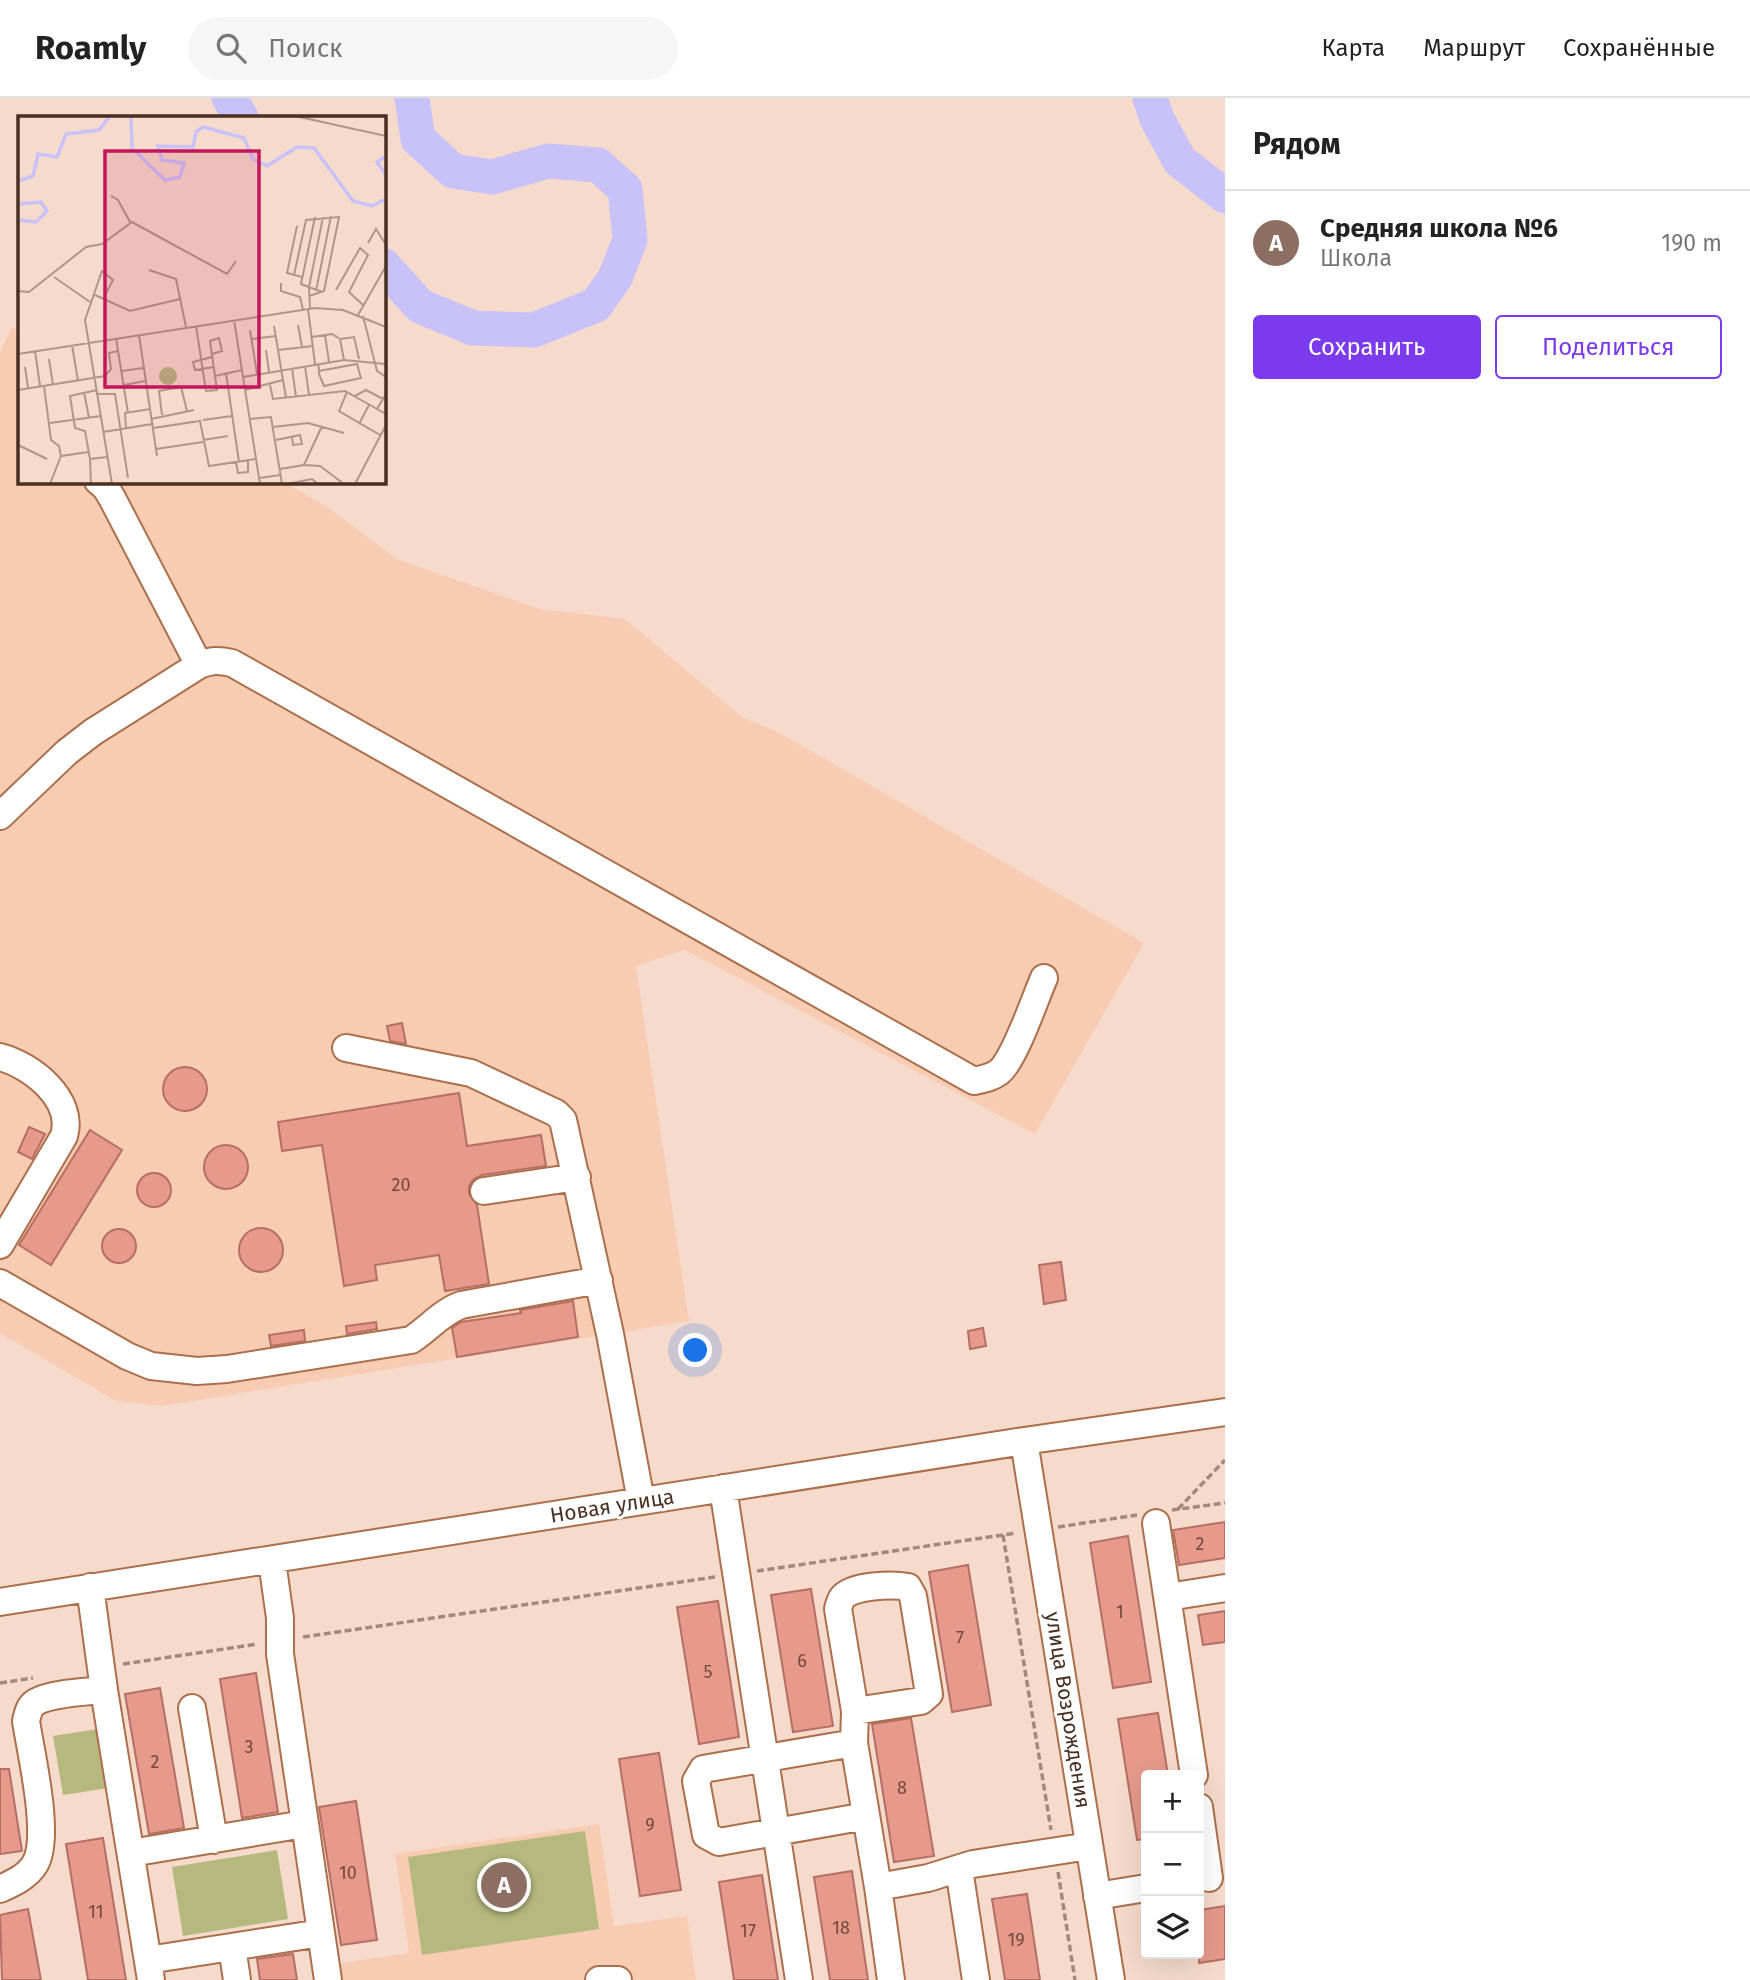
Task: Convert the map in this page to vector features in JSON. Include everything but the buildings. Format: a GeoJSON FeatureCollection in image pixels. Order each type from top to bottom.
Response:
{"type":"FeatureCollection","features":[{"type":"Feature","properties":{"kind":"street"},"geometry":{"type":"LineString","coordinates":[[100,483],[112,498],[199,665]]}},
{"type":"Feature","properties":{"kind":"street"},"geometry":{"type":"LineString","coordinates":[[0,816],[66,752],[93,732],[199,665],[210,660],[232,663],[974,1081],[989,1078],[1002,1070],[1044,978]]}},
{"type":"Feature","properties":{"kind":"street"},"geometry":{"type":"LineString","coordinates":[[346,1048],[471,1073],[556,1113],[563,1119],[599,1280],[641,1501]]}},
{"type":"Feature","properties":{"kind":"street"},"geometry":{"type":"LineString","coordinates":[[0,1057],[16,1061],[30,1069],[47,1085],[63,1108],[66,1123],[64,1136],[0,1245]]}},
{"type":"Feature","properties":{"kind":"street"},"geometry":{"type":"LineString","coordinates":[[484,1191],[577,1177]]}},
{"type":"Feature","properties":{"kind":"street"},"geometry":{"type":"LineString","coordinates":[[0,1283],[127,1356],[151,1366],[197,1371],[227,1369],[402,1342],[423,1332],[448,1310],[461,1305],[599,1280]]}},
{"type":"Feature","properties":{"kind":"street","name":"Новая улица"},"geometry":{"type":"LineString","coordinates":[[0,1602],[1024,1441],[1225,1412]]}},
{"type":"Feature","properties":{"kind":"street","name":"улица Возрождения"},"geometry":{"type":"LineString","coordinates":[[1024,1441],[1111,1980]]}},
{"type":"Feature","properties":{"kind":"street"},"geometry":{"type":"LineString","coordinates":[[723,1488],[799,1980]]}},
{"type":"Feature","properties":{"kind":"street"},"geometry":{"type":"LineString","coordinates":[[1160,1514],[1168,1597],[1193,1770]]}},
{"type":"Feature","properties":{"kind":"street"},"geometry":{"type":"LineString","coordinates":[[272,1560],[304,1824],[328,1980]]}},
{"type":"Feature","properties":{"kind":"street"},"geometry":{"type":"LineString","coordinates":[[855,1711],[921,1701],[929,1694],[913,1596],[908,1587],[893,1584],[851,1591],[841,1599],[838,1609],[855,1711],[854,1743],[891,1980]]}},
{"type":"Feature","properties":{"kind":"street"},"geometry":{"type":"LineString","coordinates":[[90,1587],[102,1679],[149,1970],[232,1947],[321,1933]]}},
{"type":"Feature","properties":{"kind":"street"},"geometry":{"type":"LineString","coordinates":[[1168,1597],[1225,1588]]}},
{"type":"Feature","properties":{"kind":"street"},"geometry":{"type":"LineString","coordinates":[[0,1889],[24,1875],[34,1864],[43,1835],[26,1721],[29,1710],[35,1702],[102,1679]]}},
{"type":"Feature","properties":{"kind":"street"},"geometry":{"type":"LineString","coordinates":[[192,1708],[214,1840]]}},
{"type":"Feature","properties":{"kind":"street"},"geometry":{"type":"LineString","coordinates":[[854,1743],[703,1769],[696,1781],[706,1835],[719,1842],[866,1816]]}},
{"type":"Feature","properties":{"kind":"street"},"geometry":{"type":"LineString","coordinates":[[131,1853],[304,1824]]}},
{"type":"Feature","properties":{"kind":"street"},"geometry":{"type":"LineString","coordinates":[[1203,1833],[1211,1877]]}},
{"type":"Feature","properties":{"kind":"street"},"geometry":{"type":"LineString","coordinates":[[878,1887],[928,1878],[973,1864],[1090,1846]]}},
{"type":"Feature","properties":{"kind":"street"},"geometry":{"type":"LineString","coordinates":[[959,1869],[976,1980]]}},
{"type":"Feature","properties":{"kind":"street"},"geometry":{"type":"LineString","coordinates":[[1097,1896],[1141,1889]]}},
{"type":"Feature","properties":{"kind":"street"},"geometry":{"type":"LineString","coordinates":[[232,1947],[237,1980]]}},
{"type":"Feature","properties":{"kind":"street"},"geometry":{"type":"LineString","coordinates":[[599,1980],[618,1980]]}},
{"type":"Feature","properties":{"kind":"path"},"geometry":{"type":"LineString","coordinates":[[1160,1514],[1225,1460]]}},
{"type":"Feature","properties":{"kind":"path"},"geometry":{"type":"LineString","coordinates":[[102,1679],[280,1641],[1225,1503]]}},
{"type":"Feature","properties":{"kind":"path"},"geometry":{"type":"LineString","coordinates":[[1003,1535],[1075,1980]]}},
{"type":"Feature","properties":{"kind":"path"},"geometry":{"type":"LineString","coordinates":[[0,1683],[38,1677]]}},
{"type":"Feature","properties":{"kind":"shaded area"},"geometry":{"type":"Polygon","coordinates":[[[12,327],[18,330],[18,483],[285,483],[329,508],[397,559],[539,609],[625,619],[742,717],[778,732],[1144,943],[1035,1134],[685,950],[636,966],[689,1321],[161,1406],[116,1401],[0,1333],[0,352],[12,327]]]}},
{"type":"Feature","properties":{"kind":"shaded area"},"geometry":{"type":"Polygon","coordinates":[[[599,1824],[614,1926],[687,1916],[696,1980],[339,1980],[337,1970],[342,1963],[409,1953],[395,1854],[599,1824]]]}},
{"type":"Feature","properties":{"kind":"green space"},"geometry":{"type":"Polygon","coordinates":[[[98,1729],[108,1788],[63,1795],[53,1736],[98,1729]]]}},
{"type":"Feature","properties":{"kind":"green space"},"geometry":{"type":"Polygon","coordinates":[[[585,1831],[599,1929],[422,1955],[408,1857],[585,1831]]]}},
{"type":"Feature","properties":{"kind":"green space"},"geometry":{"type":"Polygon","coordinates":[[[277,1850],[288,1919],[183,1936],[172,1867],[277,1850]]]}},
{"type":"Feature","properties":{"kind":"waterway"},"geometry":{"type":"LineString","coordinates":[[229,98],[240,116]]}},
{"type":"Feature","properties":{"kind":"waterway"},"geometry":{"type":"LineString","coordinates":[[385,267],[420,306],[473,328],[534,330],[596,305],[615,278],[630,240],[625,189],[598,165],[548,161],[492,177],[453,171],[418,139],[412,98]]}},
{"type":"Feature","properties":{"kind":"waterway"},"geometry":{"type":"LineString","coordinates":[[1150,98],[1157,119],[1180,161],[1225,196]]}},
{"type":"Feature","properties":{"kind":"place","name":"Средняя школа №6"},"geometry":{"type":"Point","coordinates":[504,1885]}}]}
